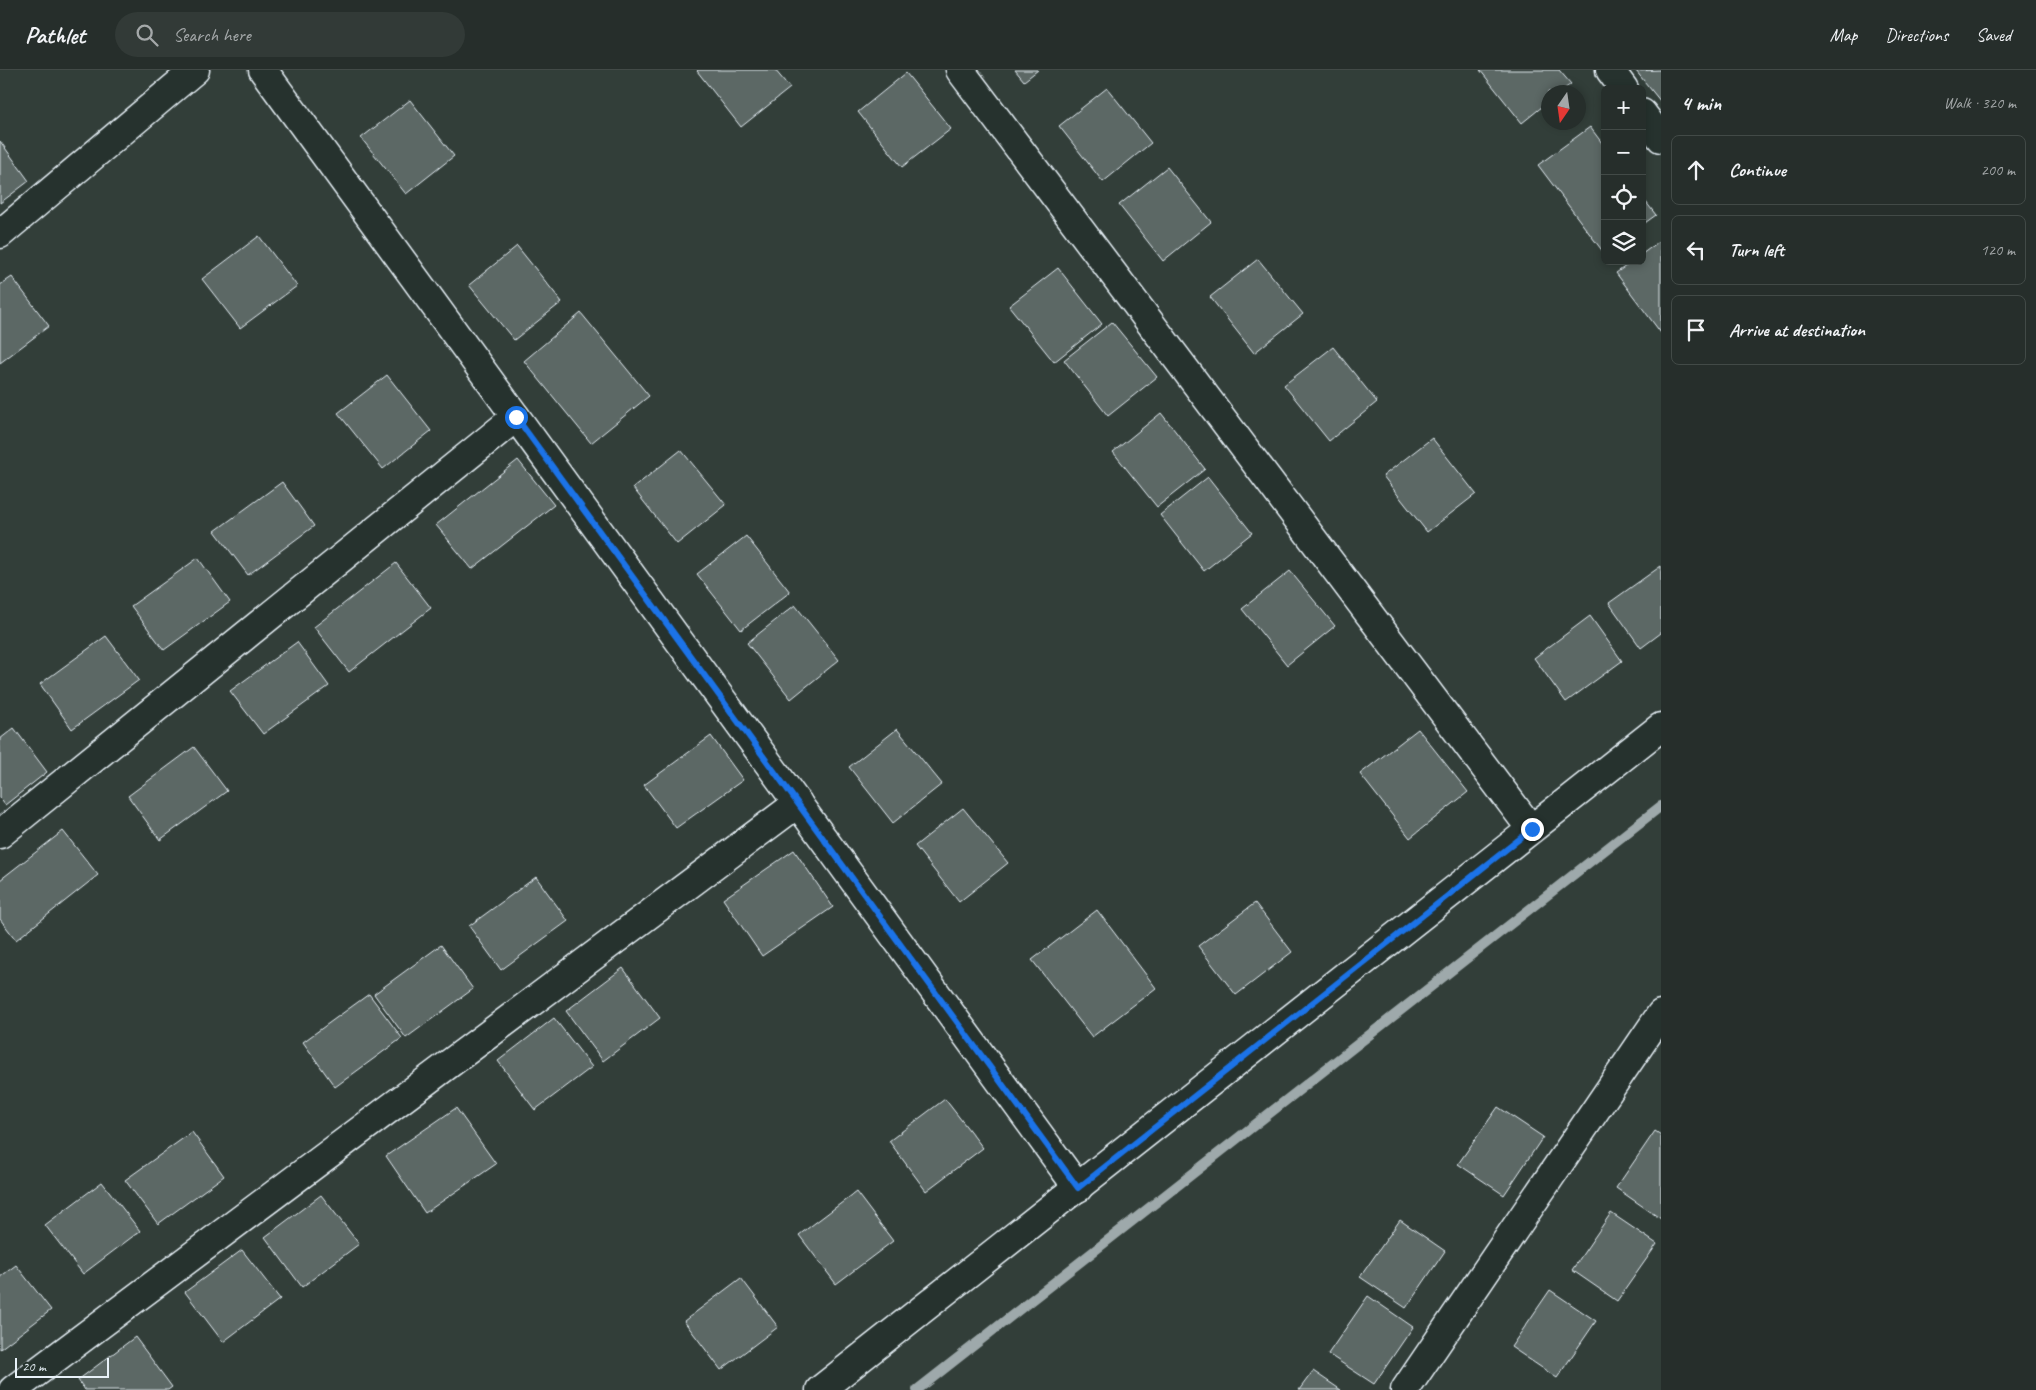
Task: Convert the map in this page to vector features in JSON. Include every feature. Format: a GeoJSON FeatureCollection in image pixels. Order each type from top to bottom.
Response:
{"type":"FeatureCollection","features":[{"type":"Feature","properties":{"kind":"street"},"geometry":{"type":"LineString","coordinates":[[0,234],[195,70]]}},
{"type":"Feature","properties":{"kind":"street"},"geometry":{"type":"LineString","coordinates":[[263,70],[1078,1188]]}},
{"type":"Feature","properties":{"kind":"street"},"geometry":{"type":"LineString","coordinates":[[960,70],[1532,829]]}},
{"type":"Feature","properties":{"kind":"street"},"geometry":{"type":"LineString","coordinates":[[1610,70],[1621,85]]}},
{"type":"Feature","properties":{"kind":"street"},"geometry":{"type":"LineString","coordinates":[[1646,118],[1661,138]]}},
{"type":"Feature","properties":{"kind":"street"},"geometry":{"type":"LineString","coordinates":[[0,834],[516,417]]}},
{"type":"Feature","properties":{"kind":"street"},"geometry":{"type":"LineString","coordinates":[[820,1390],[1661,728]]}},
{"type":"Feature","properties":{"kind":"street"},"geometry":{"type":"LineString","coordinates":[[13,1390],[798,803]]}},
{"type":"Feature","properties":{"kind":"street"},"geometry":{"type":"LineString","coordinates":[[1405,1390],[1661,1014]]}},
{"type":"Feature","properties":{"kind":"building"},"geometry":{"type":"Polygon","coordinates":[[[698,70],[775,70],[790,88],[741,127],[698,70]]]}},
{"type":"Feature","properties":{"kind":"building"},"geometry":{"type":"Polygon","coordinates":[[[1015,70],[1038,70],[1024,81],[1015,70]]]}},
{"type":"Feature","properties":{"kind":"building"},"geometry":{"type":"Polygon","coordinates":[[[1480,70],[1559,70],[1571,84],[1541,85],[1541,108],[1522,123],[1480,70]]]}},
{"type":"Feature","properties":{"kind":"building"},"geometry":{"type":"Polygon","coordinates":[[[1661,70],[1661,102],[1636,71],[1661,70]]]}},
{"type":"Feature","properties":{"kind":"building"},"geometry":{"type":"Polygon","coordinates":[[[906,73],[951,129],[902,167],[858,112],[906,73]]]}},
{"type":"Feature","properties":{"kind":"building"},"geometry":{"type":"Polygon","coordinates":[[[1107,88],[1151,143],[1103,182],[1059,126],[1107,88]]]}},
{"type":"Feature","properties":{"kind":"building"},"geometry":{"type":"Polygon","coordinates":[[[410,100],[454,156],[406,194],[361,138],[410,100]]]}},
{"type":"Feature","properties":{"kind":"building"},"geometry":{"type":"Polygon","coordinates":[[[1590,127],[1601,142],[1601,249],[1538,165],[1590,127]]]}},
{"type":"Feature","properties":{"kind":"building"},"geometry":{"type":"Polygon","coordinates":[[[0,141],[29,181],[0,203],[0,141]]]}},
{"type":"Feature","properties":{"kind":"building"},"geometry":{"type":"Polygon","coordinates":[[[1167,167],[1211,222],[1163,261],[1119,205],[1167,167]]]}},
{"type":"Feature","properties":{"kind":"building"},"geometry":{"type":"Polygon","coordinates":[[[1646,202],[1656,215],[1646,222],[1646,202]]]}},
{"type":"Feature","properties":{"kind":"building"},"geometry":{"type":"Polygon","coordinates":[[[259,236],[297,286],[240,328],[202,279],[259,236]]]}},
{"type":"Feature","properties":{"kind":"building"},"geometry":{"type":"Polygon","coordinates":[[[1661,240],[1661,333],[1616,273],[1627,265],[1646,265],[1646,251],[1661,240]]]}},
{"type":"Feature","properties":{"kind":"building"},"geometry":{"type":"Polygon","coordinates":[[[517,246],[562,302],[514,340],[469,285],[517,246]]]}},
{"type":"Feature","properties":{"kind":"building"},"geometry":{"type":"Polygon","coordinates":[[[1258,259],[1303,314],[1254,353],[1210,297],[1258,259]]]}},
{"type":"Feature","properties":{"kind":"building"},"geometry":{"type":"Polygon","coordinates":[[[1058,268],[1102,324],[1054,362],[1009,306],[1058,268]]]}},
{"type":"Feature","properties":{"kind":"building"},"geometry":{"type":"Polygon","coordinates":[[[12,277],[49,326],[0,363],[0,285],[12,277]]]}},
{"type":"Feature","properties":{"kind":"building"},"geometry":{"type":"Polygon","coordinates":[[[581,313],[649,396],[591,443],[524,361],[581,313]]]}},
{"type":"Feature","properties":{"kind":"building"},"geometry":{"type":"Polygon","coordinates":[[[1112,322],[1157,377],[1108,416],[1064,360],[1112,322]]]}},
{"type":"Feature","properties":{"kind":"building"},"geometry":{"type":"Polygon","coordinates":[[[1333,347],[1377,402],[1329,441],[1284,385],[1333,347]]]}},
{"type":"Feature","properties":{"kind":"building"},"geometry":{"type":"Polygon","coordinates":[[[387,375],[431,431],[383,469],[338,413],[387,375]]]}},
{"type":"Feature","properties":{"kind":"building"},"geometry":{"type":"Polygon","coordinates":[[[1161,413],[1205,469],[1157,507],[1113,452],[1161,413]]]}},
{"type":"Feature","properties":{"kind":"building"},"geometry":{"type":"Polygon","coordinates":[[[1432,438],[1476,494],[1427,532],[1383,476],[1432,438]]]}},
{"type":"Feature","properties":{"kind":"building"},"geometry":{"type":"Polygon","coordinates":[[[681,450],[726,505],[677,544],[633,488],[681,450]]]}},
{"type":"Feature","properties":{"kind":"building"},"geometry":{"type":"Polygon","coordinates":[[[518,460],[554,505],[472,569],[436,525],[518,460]]]}},
{"type":"Feature","properties":{"kind":"building"},"geometry":{"type":"Polygon","coordinates":[[[1208,477],[1252,533],[1204,571],[1160,515],[1208,477]]]}},
{"type":"Feature","properties":{"kind":"building"},"geometry":{"type":"Polygon","coordinates":[[[282,482],[314,526],[248,575],[215,531],[282,482]]]}},
{"type":"Feature","properties":{"kind":"building"},"geometry":{"type":"Polygon","coordinates":[[[746,536],[790,592],[741,630],[697,574],[746,536]]]}},
{"type":"Feature","properties":{"kind":"building"},"geometry":{"type":"Polygon","coordinates":[[[198,558],[230,602],[164,650],[131,606],[198,558]]]}},
{"type":"Feature","properties":{"kind":"building"},"geometry":{"type":"Polygon","coordinates":[[[396,563],[431,608],[349,672],[314,627],[396,563]]]}},
{"type":"Feature","properties":{"kind":"building"},"geometry":{"type":"Polygon","coordinates":[[[1661,566],[1661,633],[1641,648],[1609,603],[1661,566]]]}},
{"type":"Feature","properties":{"kind":"building"},"geometry":{"type":"Polygon","coordinates":[[[1290,571],[1335,626],[1287,665],[1242,609],[1290,571]]]}},
{"type":"Feature","properties":{"kind":"building"},"geometry":{"type":"Polygon","coordinates":[[[795,605],[839,660],[791,699],[747,643],[795,605]]]}},
{"type":"Feature","properties":{"kind":"building"},"geometry":{"type":"Polygon","coordinates":[[[1590,616],[1622,661],[1566,702],[1534,658],[1590,616]]]}},
{"type":"Feature","properties":{"kind":"building"},"geometry":{"type":"Polygon","coordinates":[[[106,636],[139,680],[72,729],[40,684],[106,636]]]}},
{"type":"Feature","properties":{"kind":"building"},"geometry":{"type":"Polygon","coordinates":[[[297,642],[329,686],[263,734],[230,691],[297,642]]]}},
{"type":"Feature","properties":{"kind":"building"},"geometry":{"type":"Polygon","coordinates":[[[14,728],[47,772],[5,805],[0,798],[0,739],[14,728]]]}},
{"type":"Feature","properties":{"kind":"building"},"geometry":{"type":"Polygon","coordinates":[[[897,729],[942,784],[893,823],[849,767],[897,729]]]}},
{"type":"Feature","properties":{"kind":"building"},"geometry":{"type":"Polygon","coordinates":[[[1418,729],[1468,792],[1410,838],[1360,774],[1418,729]]]}},
{"type":"Feature","properties":{"kind":"building"},"geometry":{"type":"Polygon","coordinates":[[[711,736],[743,780],[676,828],[644,785],[711,736]]]}},
{"type":"Feature","properties":{"kind":"building"},"geometry":{"type":"Polygon","coordinates":[[[194,747],[227,791],[160,840],[128,796],[194,747]]]}},
{"type":"Feature","properties":{"kind":"building"},"geometry":{"type":"Polygon","coordinates":[[[963,808],[1008,863],[959,902],[915,846],[963,808]]]}},
{"type":"Feature","properties":{"kind":"building"},"geometry":{"type":"Polygon","coordinates":[[[63,831],[98,875],[16,940],[0,919],[0,880],[63,831]]]}},
{"type":"Feature","properties":{"kind":"building"},"geometry":{"type":"Polygon","coordinates":[[[794,850],[833,907],[762,956],[723,899],[794,850]]]}},
{"type":"Feature","properties":{"kind":"building"},"geometry":{"type":"Polygon","coordinates":[[[536,877],[568,921],[501,970],[469,926],[536,877]]]}},
{"type":"Feature","properties":{"kind":"building"},"geometry":{"type":"Polygon","coordinates":[[[1255,903],[1292,952],[1236,995],[1198,946],[1255,903]]]}},
{"type":"Feature","properties":{"kind":"building"},"geometry":{"type":"Polygon","coordinates":[[[1097,910],[1156,988],[1092,1037],[1032,960],[1097,910]]]}},
{"type":"Feature","properties":{"kind":"building"},"geometry":{"type":"Polygon","coordinates":[[[441,945],[473,989],[406,1038],[374,994],[441,945]]]}},
{"type":"Feature","properties":{"kind":"building"},"geometry":{"type":"Polygon","coordinates":[[[623,968],[660,1018],[603,1061],[566,1011],[623,968]]]}},
{"type":"Feature","properties":{"kind":"building"},"geometry":{"type":"Polygon","coordinates":[[[369,994],[402,1038],[335,1087],[303,1042],[369,994]]]}},
{"type":"Feature","properties":{"kind":"building"},"geometry":{"type":"Polygon","coordinates":[[[554,1018],[592,1067],[535,1110],[498,1061],[554,1018]]]}},
{"type":"Feature","properties":{"kind":"building"},"geometry":{"type":"Polygon","coordinates":[[[945,1099],[983,1148],[926,1191],[889,1141],[945,1099]]]}},
{"type":"Feature","properties":{"kind":"building"},"geometry":{"type":"Polygon","coordinates":[[[1498,1107],[1543,1137],[1504,1195],[1458,1164],[1498,1107]]]}},
{"type":"Feature","properties":{"kind":"building"},"geometry":{"type":"Polygon","coordinates":[[[456,1108],[496,1164],[425,1213],[386,1156],[456,1108]]]}},
{"type":"Feature","properties":{"kind":"building"},"geometry":{"type":"Polygon","coordinates":[[[1655,1131],[1661,1135],[1661,1219],[1616,1188],[1655,1131]]]}},
{"type":"Feature","properties":{"kind":"building"},"geometry":{"type":"Polygon","coordinates":[[[192,1132],[224,1176],[158,1224],[125,1180],[192,1132]]]}},
{"type":"Feature","properties":{"kind":"building"},"geometry":{"type":"Polygon","coordinates":[[[102,1182],[140,1231],[83,1274],[45,1225],[102,1182]]]}},
{"type":"Feature","properties":{"kind":"building"},"geometry":{"type":"Polygon","coordinates":[[[856,1192],[893,1241],[836,1284],[799,1235],[856,1192]]]}},
{"type":"Feature","properties":{"kind":"building"},"geometry":{"type":"Polygon","coordinates":[[[321,1195],[359,1244],[302,1287],[265,1237],[321,1195]]]}},
{"type":"Feature","properties":{"kind":"building"},"geometry":{"type":"Polygon","coordinates":[[[1611,1213],[1657,1244],[1617,1301],[1572,1270],[1611,1213]]]}},
{"type":"Feature","properties":{"kind":"building"},"geometry":{"type":"Polygon","coordinates":[[[1400,1220],[1445,1251],[1406,1308],[1360,1277],[1400,1220]]]}},
{"type":"Feature","properties":{"kind":"building"},"geometry":{"type":"Polygon","coordinates":[[[242,1250],[280,1299],[223,1342],[185,1292],[242,1250]]]}},
{"type":"Feature","properties":{"kind":"building"},"geometry":{"type":"Polygon","coordinates":[[[16,1265],[51,1310],[0,1349],[0,1277],[16,1265]]]}},
{"type":"Feature","properties":{"kind":"building"},"geometry":{"type":"Polygon","coordinates":[[[741,1278],[778,1327],[721,1370],[684,1321],[741,1278]]]}},
{"type":"Feature","properties":{"kind":"building"},"geometry":{"type":"Polygon","coordinates":[[[1550,1290],[1596,1321],[1557,1378],[1511,1347],[1550,1290]]]}},
{"type":"Feature","properties":{"kind":"building"},"geometry":{"type":"Polygon","coordinates":[[[1368,1296],[1413,1327],[1374,1384],[1328,1354],[1368,1296]]]}},
{"type":"Feature","properties":{"kind":"building"},"geometry":{"type":"Polygon","coordinates":[[[135,1337],[172,1387],[168,1390],[85,1390],[78,1380],[135,1337]]]}},
{"type":"Feature","properties":{"kind":"building"},"geometry":{"type":"Polygon","coordinates":[[[1313,1371],[1341,1390],[1299,1390],[1313,1371]]]}},
{"type":"Feature","properties":{"kind":"waterway"},"geometry":{"type":"LineString","coordinates":[[917,1390],[1661,806]]}},
{"type":"Feature","properties":{"kind":"route"},"geometry":{"type":"LineString","coordinates":[[516,417],[1078,1188],[1532,829]]}}]}
